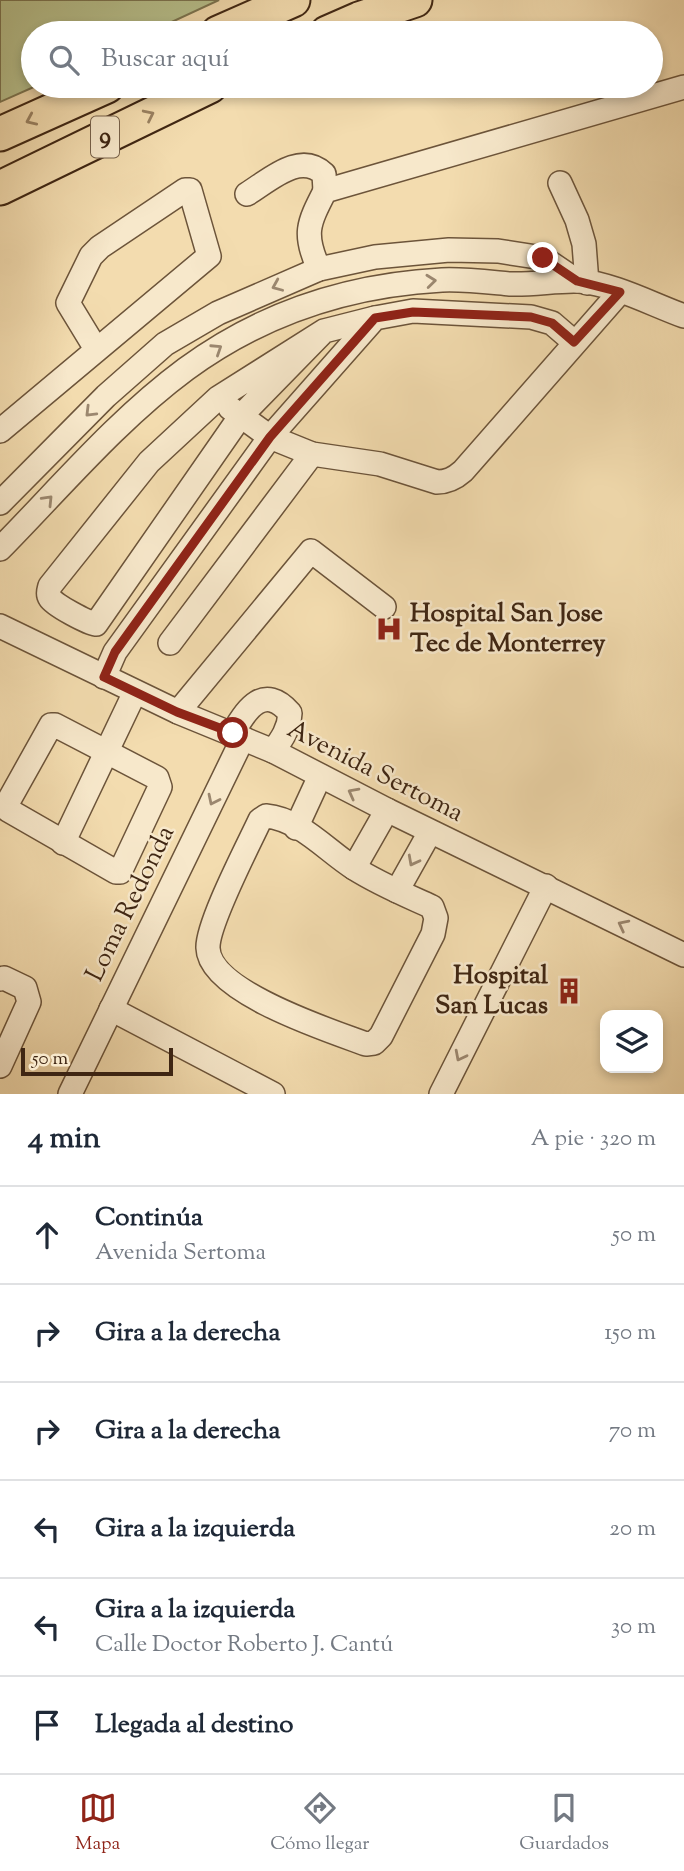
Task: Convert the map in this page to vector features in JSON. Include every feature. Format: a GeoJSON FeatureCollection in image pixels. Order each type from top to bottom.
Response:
{"type":"FeatureCollection","features":[{"type":"Feature","properties":{"kind":"highway"},"geometry":{"type":"LineString","coordinates":[[245,21],[293,0]]}},
{"type":"Feature","properties":{"kind":"highway"},"geometry":{"type":"LineString","coordinates":[[354,21],[415,0]]}},
{"type":"Feature","properties":{"kind":"highway","name":"9"},"geometry":{"type":"LineString","coordinates":[[0,134],[80,98]]}},
{"type":"Feature","properties":{"kind":"highway","name":"9"},"geometry":{"type":"LineString","coordinates":[[0,188],[185,98]]}},
{"type":"Feature","properties":{"kind":"highway"},"geometry":{"type":"LineString","coordinates":[[0,173],[58,159]]}},
{"type":"Feature","properties":{"kind":"street"},"geometry":{"type":"LineString","coordinates":[[663,93],[684,87]]}},
{"type":"Feature","properties":{"kind":"street"},"geometry":{"type":"LineString","coordinates":[[325,191],[645,98]]}},
{"type":"Feature","properties":{"kind":"street"},"geometry":{"type":"LineString","coordinates":[[247,194],[289,168],[305,163],[317,167],[324,174],[325,191],[308,232],[310,249],[319,269]]}},
{"type":"Feature","properties":{"kind":"street"},"geometry":{"type":"LineString","coordinates":[[560,183],[577,220],[584,244],[582,282]]}},
{"type":"Feature","properties":{"kind":"street"},"geometry":{"type":"LineString","coordinates":[[0,431],[209,256],[190,190],[185,190],[108,240],[91,256],[68,303],[96,349]]}},
{"type":"Feature","properties":{"kind":"street"},"geometry":{"type":"LineString","coordinates":[[0,503],[106,396],[165,344],[218,313],[319,269],[374,257],[449,250],[498,251],[543,258],[582,282],[680,308]]}},
{"type":"Feature","properties":{"kind":"street"},"geometry":{"type":"LineString","coordinates":[[0,549],[127,418],[186,369],[276,317],[325,298],[378,286],[444,280],[533,285],[582,282]]}},
{"type":"Feature","properties":{"kind":"street"},"geometry":{"type":"LineString","coordinates":[[218,398],[270,437],[312,454],[380,464],[436,482],[445,482],[456,477],[620,292]]}},
{"type":"Feature","properties":{"kind":"street"},"geometry":{"type":"LineString","coordinates":[[324,331],[240,417],[96,624],[52,600],[48,594],[50,586],[149,462],[218,398],[324,331],[413,312],[531,317],[552,323],[574,342]]}},
{"type":"Feature","properties":{"kind":"street"},"geometry":{"type":"LineString","coordinates":[[104,677],[115,652],[270,437],[375,318]]}},
{"type":"Feature","properties":{"kind":"street"},"geometry":{"type":"LineString","coordinates":[[170,643],[312,454]]}},
{"type":"Feature","properties":{"kind":"street"},"geometry":{"type":"LineString","coordinates":[[177,712],[311,551],[384,607]]}},
{"type":"Feature","properties":{"kind":"street","name":"Avenida Sertoma"},"geometry":{"type":"LineString","coordinates":[[0,626],[177,712],[273,751],[430,832],[684,955]]}},
{"type":"Feature","properties":{"kind":"street"},"geometry":{"type":"LineString","coordinates":[[63,843],[135,692]]}},
{"type":"Feature","properties":{"kind":"street"},"geometry":{"type":"LineString","coordinates":[[238,736],[252,705],[265,700],[274,701],[283,705],[290,713],[284,735],[273,751]]}},
{"type":"Feature","properties":{"kind":"street"},"geometry":{"type":"LineString","coordinates":[[51,725],[107,752],[157,778],[161,784],[122,870],[116,872],[8,810],[8,802],[51,725]]}},
{"type":"Feature","properties":{"kind":"street","name":"Loma Redonda"},"geometry":{"type":"LineString","coordinates":[[70,1094],[238,736]]}},
{"type":"Feature","properties":{"kind":"street"},"geometry":{"type":"LineString","coordinates":[[296,828],[320,776]]}},
{"type":"Feature","properties":{"kind":"street"},"geometry":{"type":"LineString","coordinates":[[354,868],[387,810]]}},
{"type":"Feature","properties":{"kind":"street"},"geometry":{"type":"LineString","coordinates":[[266,816],[273,817],[296,828],[310,835],[354,868],[432,907],[436,918],[433,934],[381,1036],[374,1043],[366,1044],[330,1031],[282,1012],[246,993],[214,965],[207,949],[211,928],[260,820],[266,816]]}},
{"type":"Feature","properties":{"kind":"street"},"geometry":{"type":"LineString","coordinates":[[397,891],[430,832]]}},
{"type":"Feature","properties":{"kind":"street"},"geometry":{"type":"LineString","coordinates":[[449,1091],[546,886]]}},
{"type":"Feature","properties":{"kind":"street"},"geometry":{"type":"LineString","coordinates":[[0,979],[4,978],[25,988],[29,1002],[0,1066]]}},
{"type":"Feature","properties":{"kind":"street"},"geometry":{"type":"LineString","coordinates":[[111,1009],[273,1094]]}},
{"type":"Feature","properties":{"kind":"green space"},"geometry":{"type":"Polygon","coordinates":[[[0,0],[219,0],[174,21],[21,21],[21,93],[0,102],[0,0]]]}},
{"type":"Feature","properties":{"kind":"place","name":"Hospital San Jose Tec de Monterrey"},"geometry":{"type":"Point","coordinates":[389,629]}},
{"type":"Feature","properties":{"kind":"place","name":"Hospital San Lucas"},"geometry":{"type":"Point","coordinates":[569,991]}},
{"type":"Feature","properties":{"kind":"route"},"geometry":{"type":"LineString","coordinates":[[233,733],[177,712],[104,677],[115,652],[270,437],[375,318],[413,312],[531,317],[552,323],[574,342],[620,292],[577,281],[543,258]]}}]}
